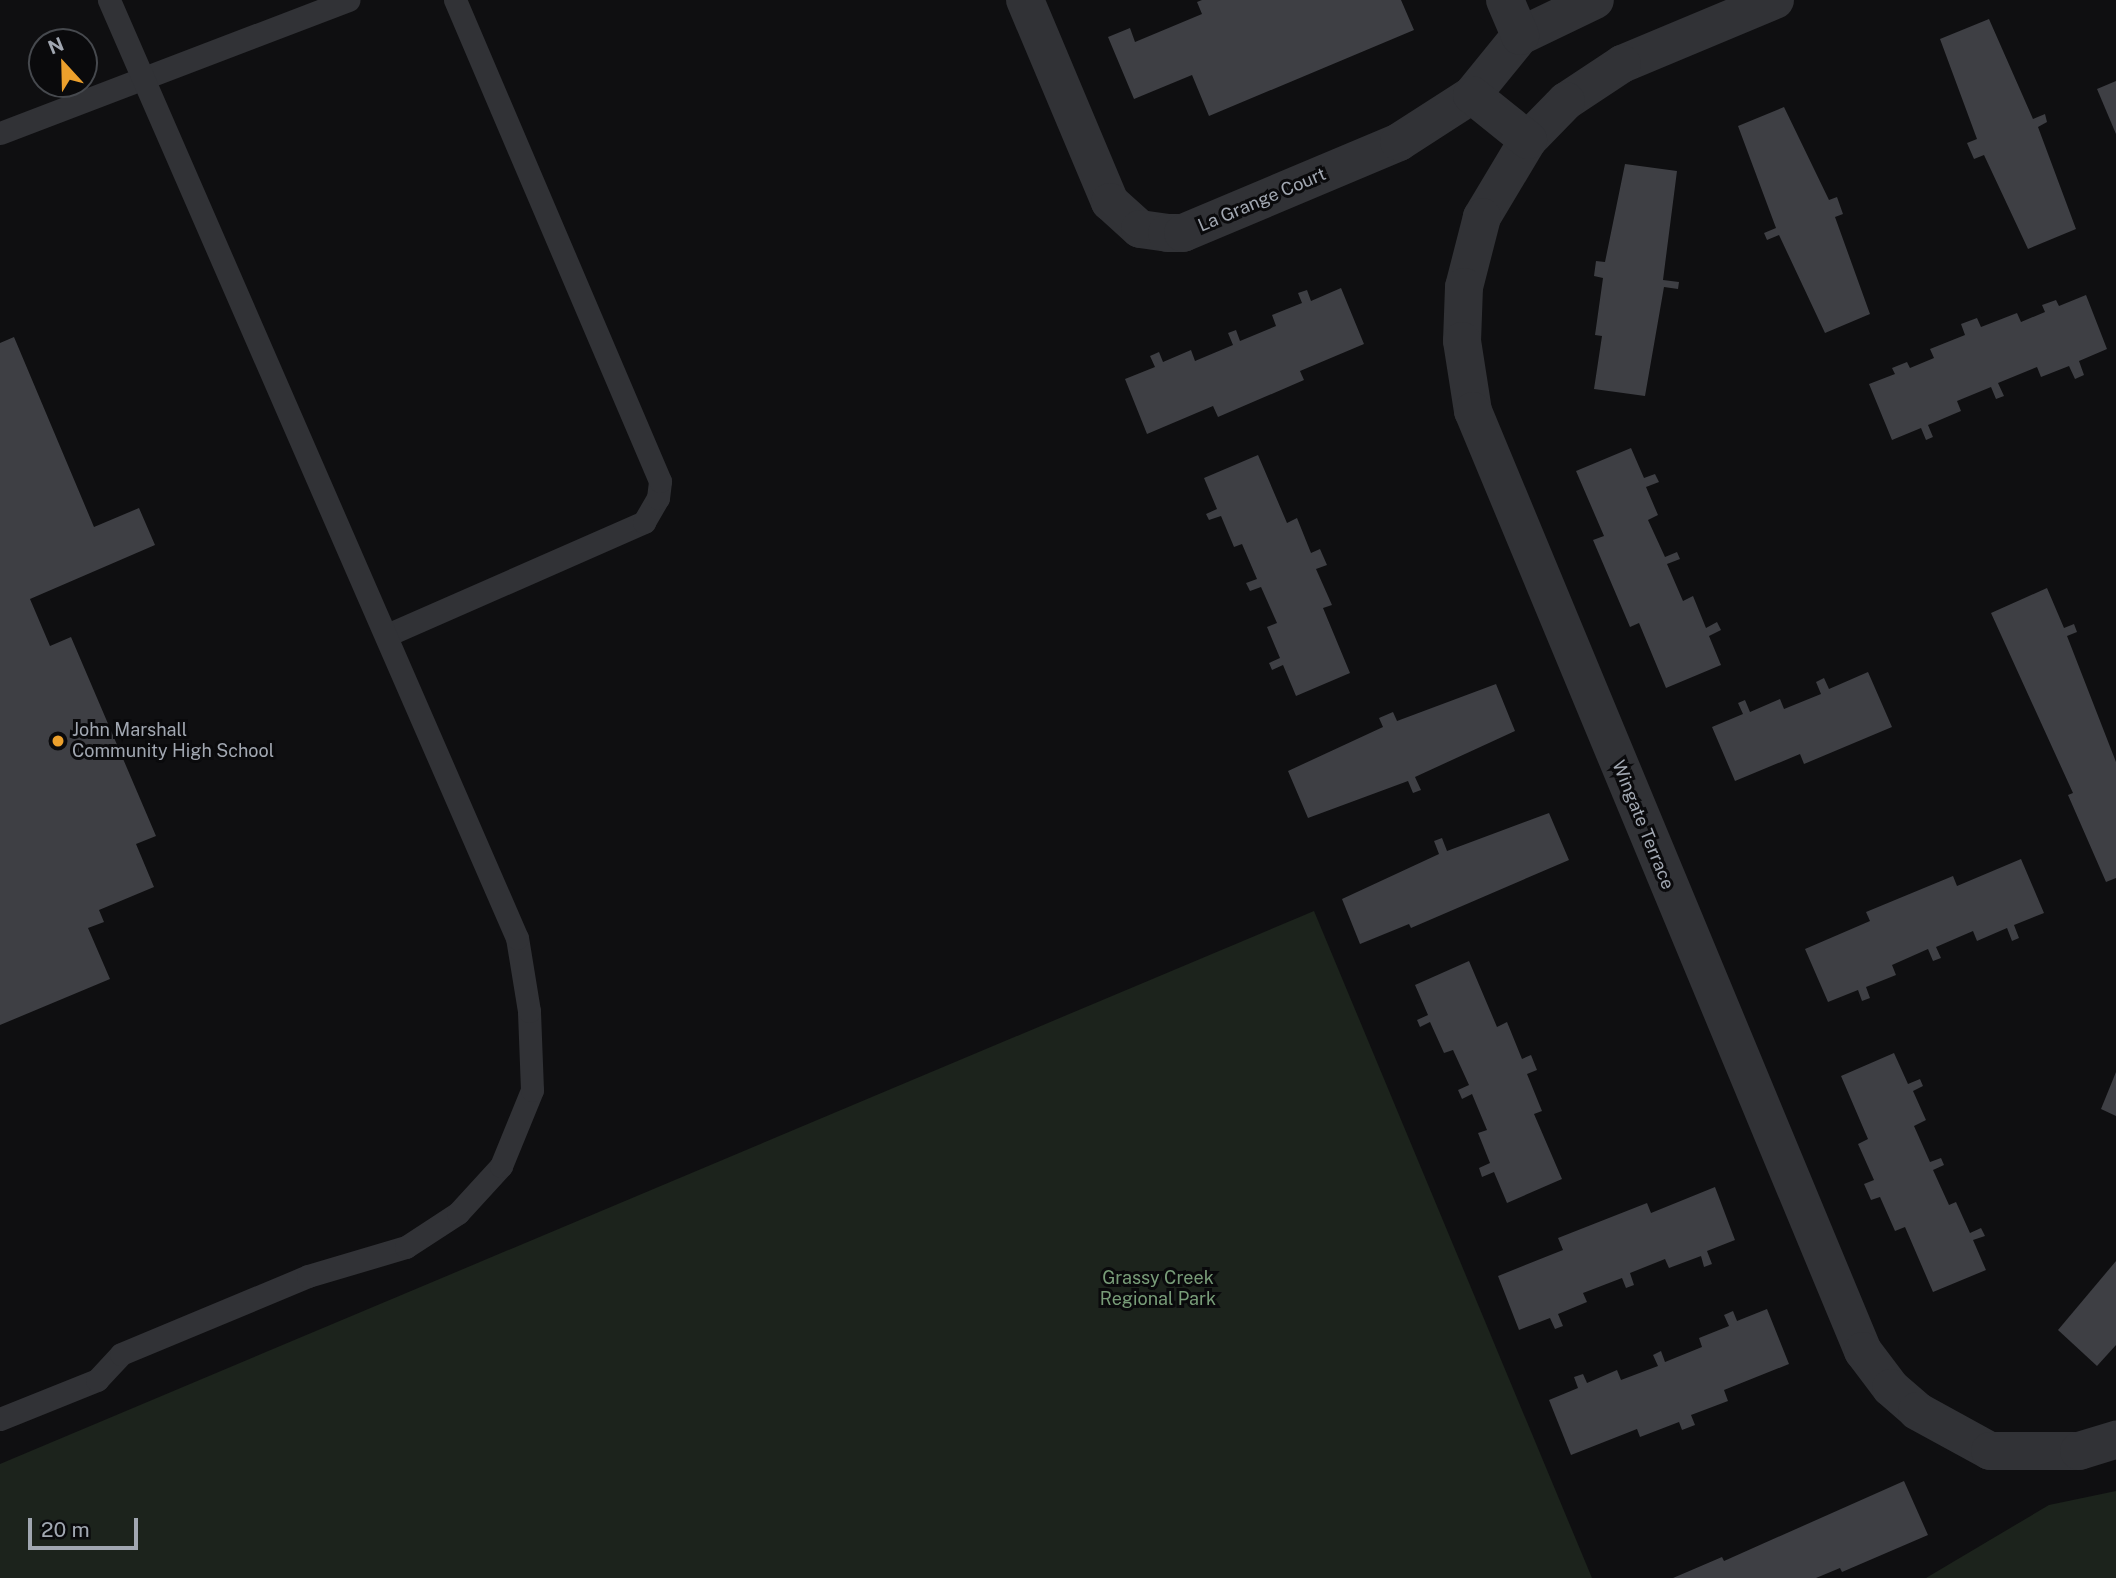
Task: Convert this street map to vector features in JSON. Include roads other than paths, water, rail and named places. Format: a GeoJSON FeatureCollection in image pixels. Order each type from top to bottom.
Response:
{"type":"FeatureCollection","features":[{"type":"Feature","properties":{"kind":"street","name":"La Grange Court"},"geometry":{"type":"LineString","coordinates":[[1025,0],[1110,202],[1125,220],[1153,233],[1183,233],[1399,142],[1472,95],[1520,36]]}},
{"type":"Feature","properties":{"kind":"street"},"geometry":{"type":"LineString","coordinates":[[1505,0],[1520,36],[1595,0]]}},
{"type":"Feature","properties":{"kind":"street","name":"Wingate Terrace"},"geometry":{"type":"LineString","coordinates":[[1774,0],[1622,64],[1566,101],[1528,140],[1482,217],[1464,287],[1463,355],[1478,427],[1858,1342],[1904,1401],[1990,1451],[2079,1451],[2116,1440]]}},
{"type":"Feature","properties":{"kind":"street"},"geometry":{"type":"LineString","coordinates":[[1472,95],[1528,140]]}},
{"type":"Feature","properties":{"kind":"lane"},"geometry":{"type":"LineString","coordinates":[[0,1419],[97,1381],[121,1354],[308,1276],[406,1247],[458,1213],[501,1166],[532,1090],[529,1011],[517,938],[387,635],[139,76],[109,0]]}},
{"type":"Feature","properties":{"kind":"lane"},"geometry":{"type":"LineString","coordinates":[[0,133],[139,76],[348,0]]}},
{"type":"Feature","properties":{"kind":"lane"},"geometry":{"type":"LineString","coordinates":[[387,635],[644,522],[658,498],[660,481],[455,0]]}},
{"type":"Feature","properties":{"kind":"place","name":"John Marshall Community High School"},"geometry":{"type":"Point","coordinates":[58,741]}},
{"type":"Feature","properties":{"kind":"park label","name":"Grassy Creek Regional Park"},"geometry":{"type":"Point","coordinates":[1158,1289]}}]}
